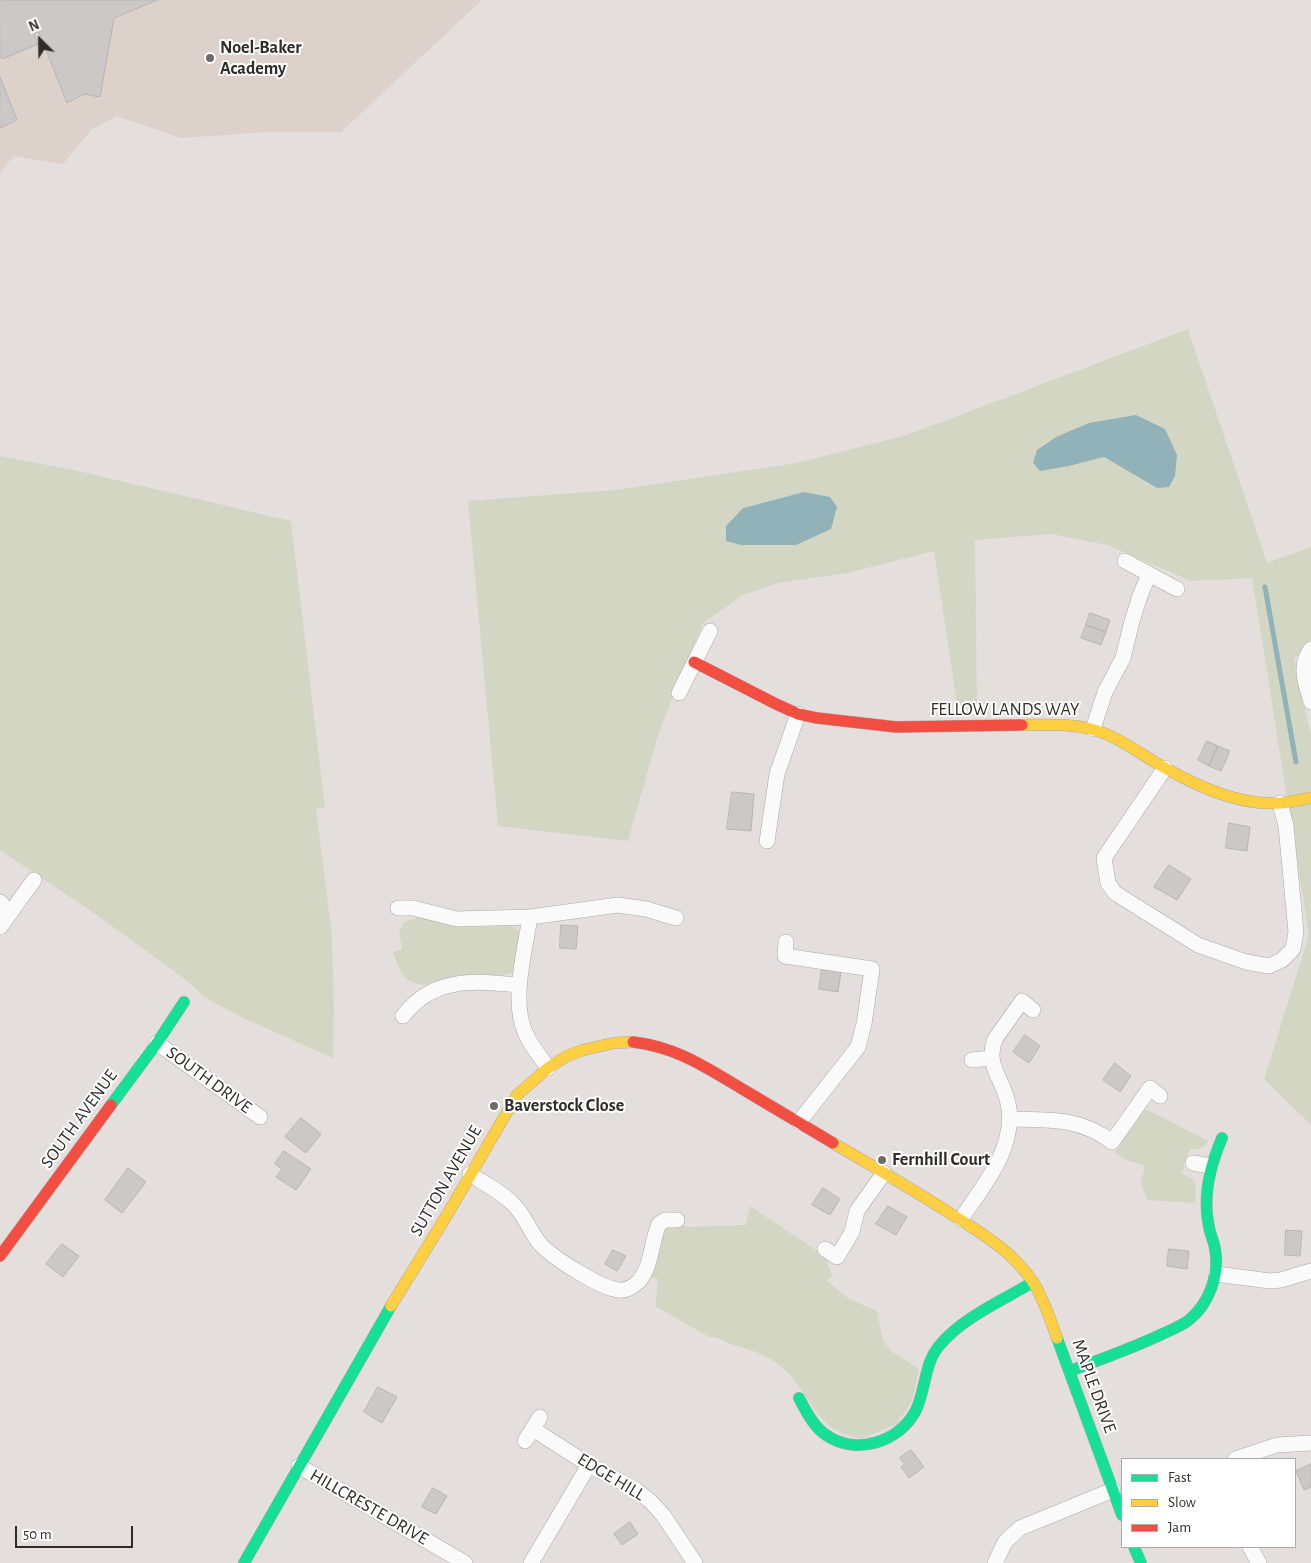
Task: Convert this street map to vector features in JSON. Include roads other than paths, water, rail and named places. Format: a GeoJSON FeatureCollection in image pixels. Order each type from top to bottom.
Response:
{"type":"FeatureCollection","features":[{"type":"Feature","properties":{"kind":"street"},"geometry":{"type":"LineString","coordinates":[[1125,561],[1178,589]]}},
{"type":"Feature","properties":{"kind":"street"},"geometry":{"type":"LineString","coordinates":[[1093,729],[1104,692],[1123,658],[1132,621],[1149,575]]}},
{"type":"Feature","properties":{"kind":"street"},"geometry":{"type":"LineString","coordinates":[[679,693],[710,631]]}},
{"type":"Feature","properties":{"kind":"street"},"geometry":{"type":"LineString","coordinates":[[1311,649],[1305,656],[1303,674],[1311,702]]}},
{"type":"Feature","properties":{"kind":"street","name":"FELLOW LANDS WAY"},"geometry":{"type":"LineString","coordinates":[[694,662],[798,714],[816,718],[896,727],[1063,725],[1093,729],[1116,738],[1164,768],[1209,790],[1248,801],[1280,803],[1311,798]]}},
{"type":"Feature","properties":{"kind":"street"},"geometry":{"type":"LineString","coordinates":[[768,841],[777,774],[798,714]]}},
{"type":"Feature","properties":{"kind":"street"},"geometry":{"type":"LineString","coordinates":[[1164,768],[1104,858],[1108,884],[1115,894],[1198,945],[1246,962],[1269,966],[1282,960],[1293,949],[1296,932],[1286,826],[1280,803]]}},
{"type":"Feature","properties":{"kind":"street"},"geometry":{"type":"LineString","coordinates":[[0,928],[5,908],[34,880]]}},
{"type":"Feature","properties":{"kind":"street"},"geometry":{"type":"LineString","coordinates":[[398,908],[413,908],[457,919],[530,917],[618,905],[646,909],[676,918]]}},
{"type":"Feature","properties":{"kind":"street"},"geometry":{"type":"LineString","coordinates":[[530,917],[519,986],[519,1008],[524,1031],[548,1068]]}},
{"type":"Feature","properties":{"kind":"street"},"geometry":{"type":"LineString","coordinates":[[786,942],[784,956],[872,969],[864,1024],[858,1047],[800,1122]]}},
{"type":"Feature","properties":{"kind":"street"},"geometry":{"type":"LineString","coordinates":[[403,1016],[421,998],[442,987],[478,982],[519,986]]}},
{"type":"Feature","properties":{"kind":"street"},"geometry":{"type":"LineString","coordinates":[[961,1220],[986,1182],[1007,1142],[1010,1119],[1009,1108],[1005,1091],[991,1058],[995,1039],[1022,1001],[1033,1010]]}},
{"type":"Feature","properties":{"kind":"street","name":"SOUTH AVENUE"},"geometry":{"type":"LineString","coordinates":[[0,1256],[157,1043],[184,1002]]}},
{"type":"Feature","properties":{"kind":"street","name":"SUTTON AVENUE"},"geometry":{"type":"LineString","coordinates":[[244,1563],[383,1318],[450,1210],[517,1096],[548,1068],[573,1053],[594,1047],[632,1042],[657,1045],[702,1064],[961,1220],[1007,1252],[1026,1273]]}},
{"type":"Feature","properties":{"kind":"street","name":"SOUTH DRIVE"},"geometry":{"type":"LineString","coordinates":[[157,1043],[260,1117]]}},
{"type":"Feature","properties":{"kind":"street"},"geometry":{"type":"LineString","coordinates":[[972,1060],[991,1058]]}},
{"type":"Feature","properties":{"kind":"street"},"geometry":{"type":"LineString","coordinates":[[1010,1119],[1075,1122],[1102,1134],[1112,1142],[1150,1088],[1160,1096]]}},
{"type":"Feature","properties":{"kind":"street"},"geometry":{"type":"LineString","coordinates":[[1070,1371],[1138,1345],[1178,1327],[1197,1312],[1208,1296],[1216,1274],[1217,1265],[1207,1216],[1206,1188],[1210,1166],[1222,1138]]}},
{"type":"Feature","properties":{"kind":"street"},"geometry":{"type":"LineString","coordinates":[[1193,1162],[1210,1166]]}},
{"type":"Feature","properties":{"kind":"street"},"geometry":{"type":"LineString","coordinates":[[825,1249],[837,1257],[852,1232],[857,1211],[884,1173]]}},
{"type":"Feature","properties":{"kind":"street"},"geometry":{"type":"LineString","coordinates":[[470,1174],[507,1198],[515,1206],[537,1240],[548,1251],[605,1286],[617,1290],[625,1290],[632,1287],[640,1280],[646,1269],[659,1224],[665,1220],[677,1220]]}},
{"type":"Feature","properties":{"kind":"street"},"geometry":{"type":"LineString","coordinates":[[1216,1274],[1270,1281],[1282,1280],[1311,1271]]}},
{"type":"Feature","properties":{"kind":"street","name":"MAPLE DRIVE"},"geometry":{"type":"LineString","coordinates":[[1026,1273],[1045,1305],[1121,1512]]}},
{"type":"Feature","properties":{"kind":"street"},"geometry":{"type":"LineString","coordinates":[[799,1398],[820,1429],[833,1439],[858,1446],[887,1438],[906,1425],[911,1418],[916,1409],[931,1358],[941,1344],[964,1325],[1033,1282]]}},
{"type":"Feature","properties":{"kind":"street","name":"EDGE HILL"},"geometry":{"type":"LineString","coordinates":[[532,1429],[589,1465],[629,1485],[650,1501],[695,1563]]}},
{"type":"Feature","properties":{"kind":"street"},"geometry":{"type":"LineString","coordinates":[[1238,1458],[1277,1446],[1311,1443]]}},
{"type":"Feature","properties":{"kind":"street"},"geometry":{"type":"LineString","coordinates":[[531,1563],[589,1465]]}},
{"type":"Feature","properties":{"kind":"street","name":"HILLCRESTE DRIVE"},"geometry":{"type":"LineString","coordinates":[[299,1466],[465,1563]]}},
{"type":"Feature","properties":{"kind":"street"},"geometry":{"type":"LineString","coordinates":[[995,1563],[1005,1542],[1020,1528],[1113,1490]]}},
{"type":"Feature","properties":{"kind":"street"},"geometry":{"type":"LineString","coordinates":[[1134,1548],[1141,1563]]}},
{"type":"Feature","properties":{"kind":"street"},"geometry":{"type":"LineString","coordinates":[[1251,1548],[1259,1563]]}},
{"type":"Feature","properties":{"kind":"water"},"geometry":{"type":"Polygon","coordinates":[[[1136,415],[1165,429],[1177,455],[1175,476],[1169,487],[1157,488],[1104,457],[1040,471],[1033,463],[1037,450],[1056,437],[1089,423],[1136,415]]]}},
{"type":"Feature","properties":{"kind":"water"},"geometry":{"type":"Polygon","coordinates":[[[804,492],[830,497],[837,507],[831,529],[796,545],[741,545],[726,541],[726,526],[743,508],[804,492]]]}},
{"type":"Feature","properties":{"kind":"waterway"},"geometry":{"type":"LineString","coordinates":[[1265,587],[1296,762]]}},
{"type":"Feature","properties":{"kind":"place","name":"Noel-Baker Academy"},"geometry":{"type":"Point","coordinates":[210,58]}},
{"type":"Feature","properties":{"kind":"place","name":"Baverstock Close"},"geometry":{"type":"Point","coordinates":[494,1106]}},
{"type":"Feature","properties":{"kind":"place","name":"Fernhill Court"},"geometry":{"type":"Point","coordinates":[882,1160]}}]}
